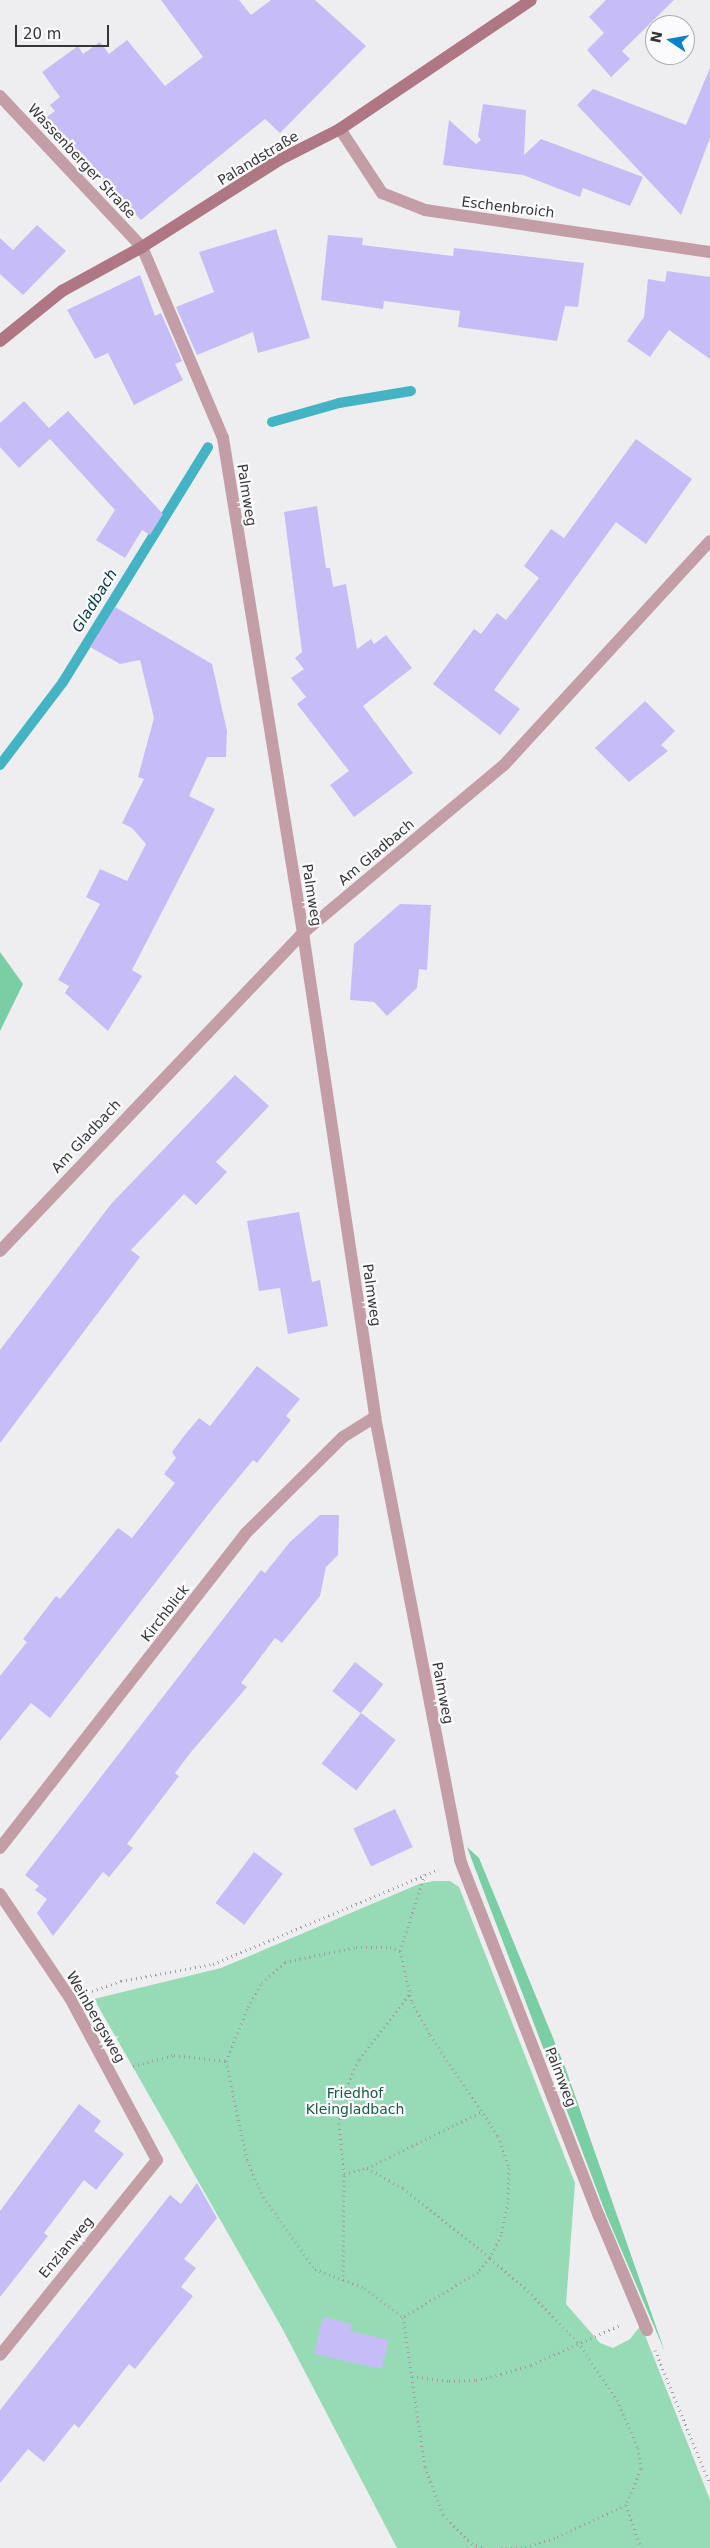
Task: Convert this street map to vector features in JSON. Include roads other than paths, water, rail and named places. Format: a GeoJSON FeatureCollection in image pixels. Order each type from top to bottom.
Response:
{"type":"FeatureCollection","features":[{"type":"Feature","properties":{"kind":"main road","name":"Palandstraße"},"geometry":{"type":"LineString","coordinates":[[0,341],[62,291],[142,247],[279,160],[340,128],[531,0]]}},
{"type":"Feature","properties":{"kind":"street","name":"Wassenberger Straße"},"geometry":{"type":"LineString","coordinates":[[0,96],[142,247]]}},
{"type":"Feature","properties":{"kind":"street","name":"Eschenbroich"},"geometry":{"type":"LineString","coordinates":[[340,128],[382,193],[425,210],[710,252]]}},
{"type":"Feature","properties":{"kind":"street","name":"Palmweg"},"geometry":{"type":"LineString","coordinates":[[142,247],[223,438],[303,933],[375,1417],[460,1860],[647,2330]]}},
{"type":"Feature","properties":{"kind":"street","name":"Am Gladbach"},"geometry":{"type":"LineString","coordinates":[[0,1251],[303,933],[504,765],[710,541]]}},
{"type":"Feature","properties":{"kind":"street","name":"Kirchblick"},"geometry":{"type":"LineString","coordinates":[[0,1848],[246,1533],[343,1437],[375,1417]]}},
{"type":"Feature","properties":{"kind":"street","name":"Weinbergsweg"},"geometry":{"type":"LineString","coordinates":[[0,1894],[70,1998],[157,2160]]}},
{"type":"Feature","properties":{"kind":"street","name":"Enzianweg"},"geometry":{"type":"LineString","coordinates":[[0,2355],[157,2160]]}},
{"type":"Feature","properties":{"kind":"waterway","name":"Gladbach"},"geometry":{"type":"LineString","coordinates":[[272,422],[339,403],[411,391]]}},
{"type":"Feature","properties":{"kind":"waterway","name":"Gladbach"},"geometry":{"type":"LineString","coordinates":[[0,765],[63,682],[208,447]]}},
{"type":"Feature","properties":{"kind":"park label","name":"Friedhof Kleingladbach"},"geometry":{"type":"Point","coordinates":[355,2102]}}]}
